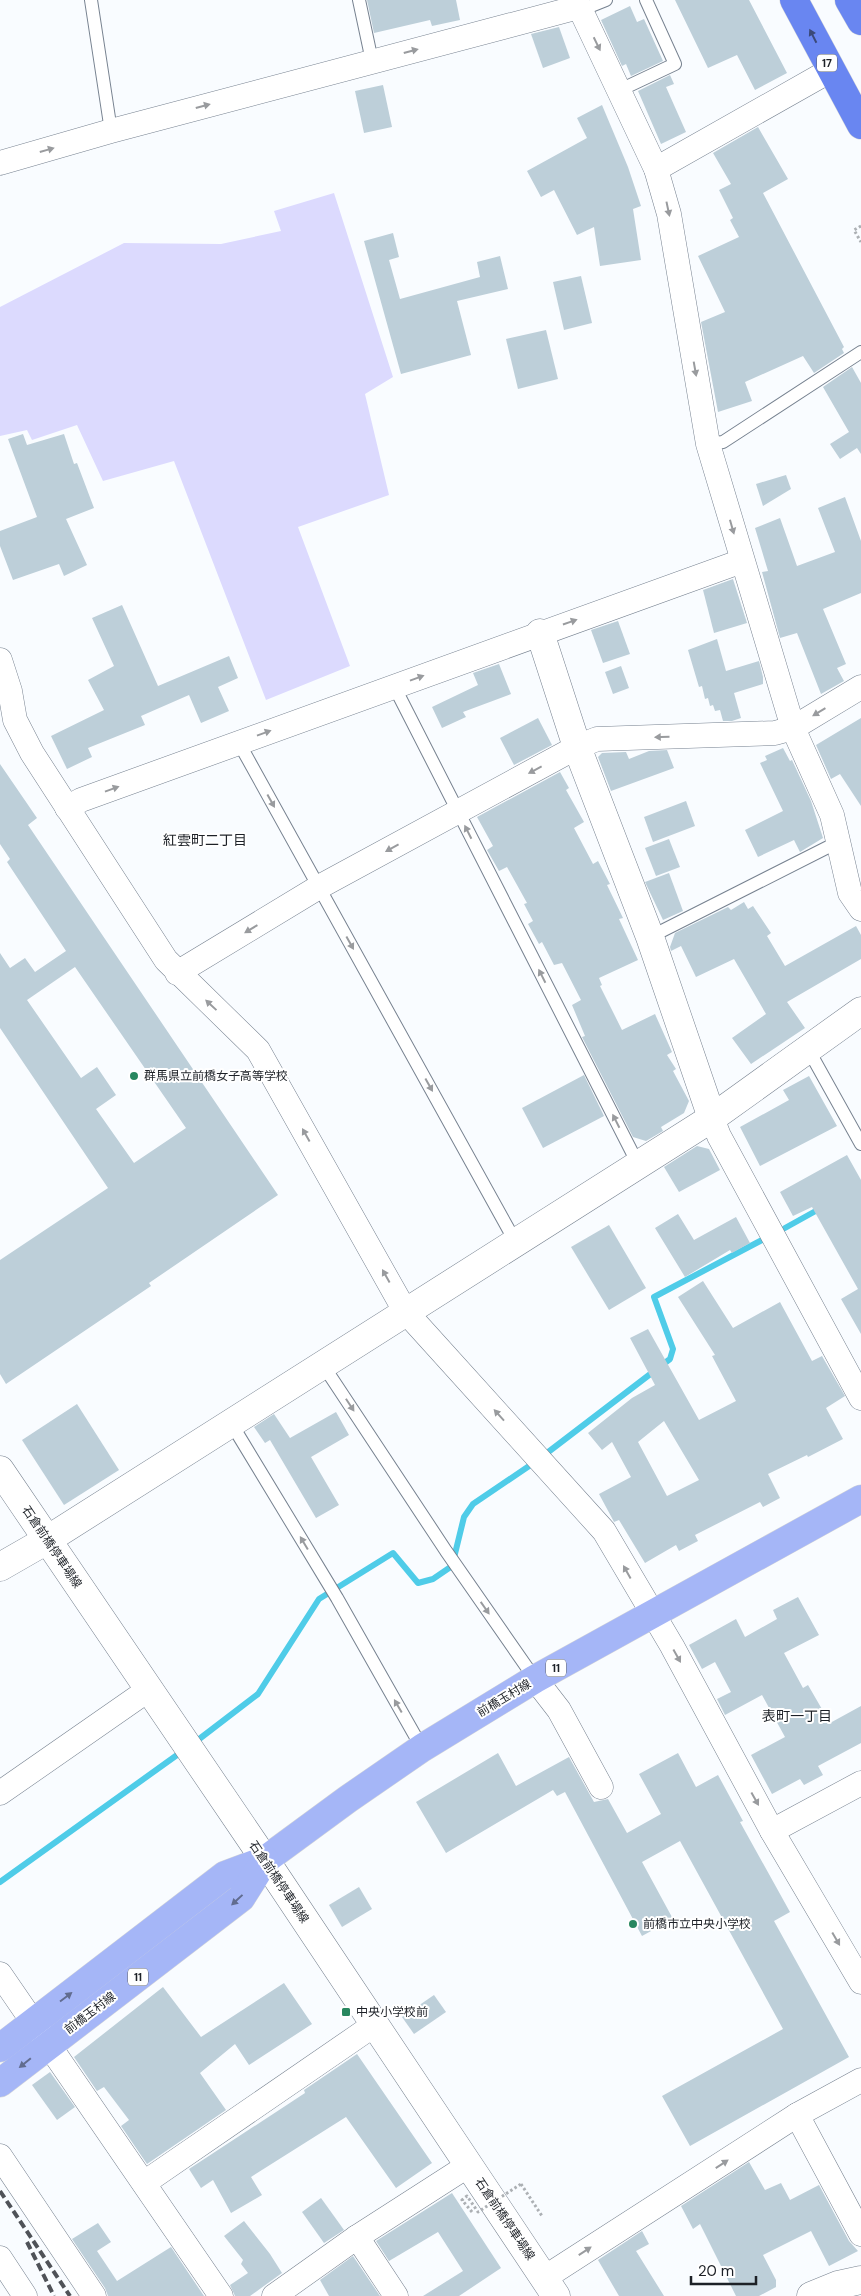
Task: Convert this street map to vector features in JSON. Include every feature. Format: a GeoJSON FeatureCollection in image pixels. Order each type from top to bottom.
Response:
{"type":"FeatureCollection","features":[{"type":"Feature","properties":{"kind":"highway","name":"17"},"geometry":{"type":"LineString","coordinates":[[794,0],[861,125]]}},
{"type":"Feature","properties":{"kind":"highway"},"geometry":{"type":"LineString","coordinates":[[849,0],[861,21]]}},
{"type":"Feature","properties":{"kind":"main road","name":"前橋玉村線"},"geometry":{"type":"LineString","coordinates":[[0,2083],[40,2034],[225,1876],[265,1860],[422,1748],[535,1679],[861,1499]]}},
{"type":"Feature","properties":{"kind":"main road","name":"前橋玉村線"},"geometry":{"type":"LineString","coordinates":[[0,2048],[40,2034]]}},
{"type":"Feature","properties":{"kind":"street"},"geometry":{"type":"LineString","coordinates":[[0,163],[577,3],[656,169],[669,214],[708,444],[793,728],[832,815],[850,893],[861,909]]}},
{"type":"Feature","properties":{"kind":"street"},"geometry":{"type":"LineString","coordinates":[[656,169],[830,70]]}},
{"type":"Feature","properties":{"kind":"street"},"geometry":{"type":"LineString","coordinates":[[67,808],[82,800],[540,632],[742,561]]}},
{"type":"Feature","properties":{"kind":"street"},"geometry":{"type":"LineString","coordinates":[[540,632],[578,747],[650,938],[719,1136],[861,1398]]}},
{"type":"Feature","properties":{"kind":"street"},"geometry":{"type":"LineString","coordinates":[[0,660],[10,691],[8,725],[32,754],[166,960],[177,974],[258,1050],[405,1311],[604,1531],[651,1614],[672,1646],[772,1831],[861,1982]]}},
{"type":"Feature","properties":{"kind":"street"},"geometry":{"type":"LineString","coordinates":[[177,974],[319,887],[578,747],[598,739],[775,733],[793,728],[861,686]]}},
{"type":"Feature","properties":{"kind":"street"},"geometry":{"type":"LineString","coordinates":[[0,1567],[46,1540],[712,1118],[861,1011]]}},
{"type":"Feature","properties":{"kind":"street","name":"石倉前橋停車場線"},"geometry":{"type":"LineString","coordinates":[[0,1470],[265,1860],[550,2287]]}},
{"type":"Feature","properties":{"kind":"street"},"geometry":{"type":"LineString","coordinates":[[535,1679],[559,1710],[601,1787]]}},
{"type":"Feature","properties":{"kind":"street"},"geometry":{"type":"LineString","coordinates":[[0,1793],[148,1690]]}},
{"type":"Feature","properties":{"kind":"street"},"geometry":{"type":"LineString","coordinates":[[772,1831],[861,1783]]}},
{"type":"Feature","properties":{"kind":"street"},"geometry":{"type":"LineString","coordinates":[[0,1974],[221,2296]]}},
{"type":"Feature","properties":{"kind":"street"},"geometry":{"type":"LineString","coordinates":[[144,2183],[374,2025]]}},
{"type":"Feature","properties":{"kind":"street"},"geometry":{"type":"LineString","coordinates":[[550,2287],[798,2115],[861,2080]]}},
{"type":"Feature","properties":{"kind":"street"},"geometry":{"type":"LineString","coordinates":[[798,2115],[861,2234]]}},
{"type":"Feature","properties":{"kind":"street"},"geometry":{"type":"LineString","coordinates":[[0,2156],[94,2296]]}},
{"type":"Feature","properties":{"kind":"street"},"geometry":{"type":"LineString","coordinates":[[274,2296],[357,2237],[469,2165]]}},
{"type":"Feature","properties":{"kind":"street"},"geometry":{"type":"LineString","coordinates":[[357,2237],[396,2296]]}},
{"type":"Feature","properties":{"kind":"street"},"geometry":{"type":"LineString","coordinates":[[0,2258],[25,2296]]}},
{"type":"Feature","properties":{"kind":"street"},"geometry":{"type":"LineString","coordinates":[[811,2296],[838,2285],[861,2280]]}},
{"type":"Feature","properties":{"kind":"lane"},"geometry":{"type":"LineString","coordinates":[[92,0],[111,131]]}},
{"type":"Feature","properties":{"kind":"lane"},"geometry":{"type":"LineString","coordinates":[[359,0],[372,61]]}},
{"type":"Feature","properties":{"kind":"lane"},"geometry":{"type":"LineString","coordinates":[[577,3],[591,6],[606,0]]}},
{"type":"Feature","properties":{"kind":"lane"},"geometry":{"type":"LineString","coordinates":[[620,90],[675,64],[646,0]]}},
{"type":"Feature","properties":{"kind":"lane"},"geometry":{"type":"LineString","coordinates":[[708,444],[723,442],[861,352]]}},
{"type":"Feature","properties":{"kind":"lane"},"geometry":{"type":"LineString","coordinates":[[394,686],[638,1164]]}},
{"type":"Feature","properties":{"kind":"lane"},"geometry":{"type":"LineString","coordinates":[[239,743],[516,1241]]}},
{"type":"Feature","properties":{"kind":"lane"},"geometry":{"type":"LineString","coordinates":[[650,938],[838,842]]}},
{"type":"Feature","properties":{"kind":"lane"},"geometry":{"type":"LineString","coordinates":[[808,1048],[861,1144]]}},
{"type":"Feature","properties":{"kind":"lane"},"geometry":{"type":"LineString","coordinates":[[323,1365],[457,1568],[535,1679]]}},
{"type":"Feature","properties":{"kind":"lane"},"geometry":{"type":"LineString","coordinates":[[230,1423],[337,1598],[422,1748]]}},
{"type":"Feature","properties":{"kind":"path"},"geometry":{"type":"LineString","coordinates":[[861,226],[854,230],[861,242]]}},
{"type":"Feature","properties":{"kind":"path"},"geometry":{"type":"LineString","coordinates":[[472,2212],[462,2200],[467,2196],[478,2212],[521,2184],[542,2216]]}},
{"type":"Feature","properties":{"kind":"shaded area"},"geometry":{"type":"Polygon","coordinates":[[[334,193],[393,377],[365,394],[389,495],[298,527],[350,666],[266,700],[174,461],[103,481],[77,425],[32,440],[27,430],[0,436],[0,307],[124,243],[221,244],[281,231],[274,211],[334,193]]]}},
{"type":"Feature","properties":{"kind":"building"},"geometry":{"type":"Polygon","coordinates":[[[367,0],[456,0],[460,20],[432,26],[430,20],[374,33],[367,0]]]}},
{"type":"Feature","properties":{"kind":"building"},"geometry":{"type":"Polygon","coordinates":[[[675,0],[749,0],[787,73],[755,90],[737,55],[708,68],[675,0]]]}},
{"type":"Feature","properties":{"kind":"building"},"geometry":{"type":"Polygon","coordinates":[[[630,6],[637,22],[644,19],[663,61],[631,76],[626,64],[622,66],[601,20],[630,6]]]}},
{"type":"Feature","properties":{"kind":"building"},"geometry":{"type":"Polygon","coordinates":[[[559,27],[570,58],[543,68],[531,34],[559,27]]]}},
{"type":"Feature","properties":{"kind":"building"},"geometry":{"type":"Polygon","coordinates":[[[670,75],[674,84],[666,87],[686,132],[661,144],[638,91],[670,75]]]}},
{"type":"Feature","properties":{"kind":"building"},"geometry":{"type":"Polygon","coordinates":[[[383,85],[392,127],[364,133],[355,91],[383,85]]]}},
{"type":"Feature","properties":{"kind":"building"},"geometry":{"type":"Polygon","coordinates":[[[602,105],[628,167],[641,206],[633,209],[641,260],[600,266],[594,227],[577,235],[554,190],[541,197],[527,171],[587,138],[577,118],[602,105]]]}},
{"type":"Feature","properties":{"kind":"building"},"geometry":{"type":"Polygon","coordinates":[[[758,127],[788,179],[763,193],[844,347],[842,349],[844,353],[814,373],[803,356],[745,382],[752,401],[718,412],[701,322],[725,312],[698,256],[739,237],[730,220],[733,218],[719,190],[731,184],[713,153],[758,127]]]}},
{"type":"Feature","properties":{"kind":"building"},"geometry":{"type":"Polygon","coordinates":[[[393,233],[399,257],[389,260],[400,299],[480,277],[477,262],[500,256],[508,289],[457,301],[471,355],[401,374],[364,241],[393,233]]]}},
{"type":"Feature","properties":{"kind":"building"},"geometry":{"type":"Polygon","coordinates":[[[581,276],[592,323],[564,330],[553,282],[581,276]]]}},
{"type":"Feature","properties":{"kind":"building"},"geometry":{"type":"Polygon","coordinates":[[[546,330],[558,379],[518,389],[506,339],[546,330]]]}},
{"type":"Feature","properties":{"kind":"building"},"geometry":{"type":"Polygon","coordinates":[[[852,367],[861,383],[861,454],[857,448],[840,459],[830,444],[849,432],[823,387],[852,367]]]}},
{"type":"Feature","properties":{"kind":"building"},"geometry":{"type":"Polygon","coordinates":[[[23,434],[27,445],[64,434],[74,464],[77,463],[94,508],[66,519],[87,565],[64,576],[59,564],[13,580],[0,546],[0,531],[37,517],[8,439],[23,434]]]}},
{"type":"Feature","properties":{"kind":"building"},"geometry":{"type":"Polygon","coordinates":[[[786,475],[791,489],[763,506],[756,484],[786,475]]]}},
{"type":"Feature","properties":{"kind":"building"},"geometry":{"type":"Polygon","coordinates":[[[845,497],[861,541],[861,593],[823,609],[846,664],[837,668],[844,681],[821,694],[797,633],[780,638],[762,572],[768,571],[755,528],[780,518],[797,566],[835,552],[818,508],[845,497]]]}},
{"type":"Feature","properties":{"kind":"building"},"geometry":{"type":"Polygon","coordinates":[[[733,579],[747,623],[714,633],[703,590],[733,579]]]}},
{"type":"Feature","properties":{"kind":"building"},"geometry":{"type":"Polygon","coordinates":[[[122,605],[158,686],[229,656],[238,678],[218,687],[229,711],[201,723],[189,695],[141,716],[145,725],[88,748],[92,757],[67,769],[51,736],[104,710],[88,680],[114,666],[92,618],[122,605]]]}},
{"type":"Feature","properties":{"kind":"building"},"geometry":{"type":"Polygon","coordinates":[[[618,621],[630,654],[603,663],[591,630],[618,621]]]}},
{"type":"Feature","properties":{"kind":"building"},"geometry":{"type":"Polygon","coordinates":[[[717,639],[726,671],[759,661],[763,677],[763,684],[734,693],[741,718],[732,721],[723,721],[720,710],[715,711],[713,705],[710,706],[708,698],[705,699],[702,686],[699,687],[688,650],[717,639]]]}},
{"type":"Feature","properties":{"kind":"building"},"geometry":{"type":"Polygon","coordinates":[[[499,664],[511,694],[463,712],[466,717],[442,728],[432,707],[478,685],[473,673],[499,664]]]}},
{"type":"Feature","properties":{"kind":"building"},"geometry":{"type":"Polygon","coordinates":[[[621,666],[629,688],[613,694],[605,672],[621,666]]]}},
{"type":"Feature","properties":{"kind":"building"},"geometry":{"type":"Polygon","coordinates":[[[538,718],[552,745],[514,765],[500,738],[538,718]]]}},
{"type":"Feature","properties":{"kind":"building"},"geometry":{"type":"Polygon","coordinates":[[[861,718],[861,806],[840,774],[831,779],[816,745],[861,718]]]}},
{"type":"Feature","properties":{"kind":"building"},"geometry":{"type":"Polygon","coordinates":[[[783,748],[790,761],[792,760],[811,801],[823,838],[800,852],[794,840],[758,857],[745,830],[783,811],[760,763],[767,760],[765,756],[783,748]]]}},
{"type":"Feature","properties":{"kind":"building"},"geometry":{"type":"Polygon","coordinates":[[[667,750],[674,768],[611,791],[598,757],[602,753],[626,752],[629,759],[649,751],[667,750]]]}},
{"type":"Feature","properties":{"kind":"building"},"geometry":{"type":"Polygon","coordinates":[[[0,764],[37,818],[28,825],[278,1195],[149,1283],[151,1286],[6,1384],[0,1374],[0,1260],[108,1188],[0,1028],[0,953],[10,968],[25,958],[35,972],[66,951],[7,862],[10,859],[0,844],[0,764]],[[75,967],[27,1000],[81,1078],[97,1067],[116,1095],[96,1109],[134,1163],[186,1128],[75,967]]]}},
{"type":"Feature","properties":{"kind":"building"},"geometry":{"type":"Polygon","coordinates":[[[560,772],[569,788],[566,790],[584,822],[574,828],[593,864],[598,861],[610,884],[607,885],[623,918],[619,919],[638,960],[599,978],[602,985],[600,986],[622,1030],[655,1014],[672,1052],[667,1055],[676,1069],[673,1071],[689,1101],[684,1113],[661,1127],[663,1131],[646,1141],[633,1137],[582,1037],[585,1036],[572,1005],[581,1000],[562,963],[554,965],[542,942],[539,944],[528,924],[533,921],[524,904],[527,903],[507,867],[499,871],[487,850],[493,846],[477,817],[560,772]]]}},
{"type":"Feature","properties":{"kind":"building"},"geometry":{"type":"Polygon","coordinates":[[[686,801],[695,826],[653,842],[644,817],[686,801]]]}},
{"type":"Feature","properties":{"kind":"building"},"geometry":{"type":"Polygon","coordinates":[[[669,839],[680,867],[656,876],[645,848],[669,839]]]}},
{"type":"Feature","properties":{"kind":"building"},"geometry":{"type":"Polygon","coordinates":[[[669,873],[683,911],[663,920],[645,882],[669,873]]]}},
{"type":"Feature","properties":{"kind":"building"},"geometry":{"type":"Polygon","coordinates":[[[744,902],[748,909],[753,906],[771,933],[767,936],[785,966],[856,926],[861,935],[861,959],[787,1002],[805,1028],[751,1064],[732,1038],[766,1014],[734,959],[696,977],[681,946],[671,951],[670,947],[675,933],[728,907],[731,910],[744,902]]]}},
{"type":"Feature","properties":{"kind":"building"},"geometry":{"type":"Polygon","coordinates":[[[584,1075],[604,1116],[543,1148],[522,1108],[584,1075]]]}},
{"type":"Feature","properties":{"kind":"building"},"geometry":{"type":"Polygon","coordinates":[[[809,1076],[837,1126],[760,1166],[740,1127],[789,1100],[783,1090],[809,1076]]]}},
{"type":"Feature","properties":{"kind":"building"},"geometry":{"type":"Polygon","coordinates":[[[697,1146],[709,1149],[720,1170],[679,1192],[664,1167],[697,1146]]]}},
{"type":"Feature","properties":{"kind":"building"},"geometry":{"type":"Polygon","coordinates":[[[847,1155],[861,1180],[861,1334],[841,1299],[858,1289],[812,1207],[793,1216],[780,1192],[847,1155]]]}},
{"type":"Feature","properties":{"kind":"building"},"geometry":{"type":"Polygon","coordinates":[[[678,1214],[694,1240],[736,1217],[750,1243],[732,1253],[730,1250],[685,1277],[655,1228],[678,1214]]]}},
{"type":"Feature","properties":{"kind":"building"},"geometry":{"type":"Polygon","coordinates":[[[609,1225],[646,1288],[609,1310],[571,1247],[609,1225]]]}},
{"type":"Feature","properties":{"kind":"building"},"geometry":{"type":"Polygon","coordinates":[[[703,1281],[733,1328],[780,1302],[812,1361],[822,1356],[845,1396],[826,1408],[843,1439],[808,1457],[807,1455],[768,1474],[780,1498],[763,1507],[760,1502],[695,1535],[698,1541],[679,1551],[676,1545],[645,1563],[619,1520],[614,1522],[599,1494],[631,1477],[612,1442],[602,1450],[588,1433],[632,1398],[655,1385],[630,1338],[648,1329],[699,1420],[736,1401],[712,1356],[715,1355],[678,1297],[703,1281]],[[664,1421],[638,1442],[667,1496],[699,1480],[664,1421]]]}},
{"type":"Feature","properties":{"kind":"building"},"geometry":{"type":"Polygon","coordinates":[[[77,1404],[119,1470],[64,1505],[22,1440],[77,1404]]]}},
{"type":"Feature","properties":{"kind":"building"},"geometry":{"type":"Polygon","coordinates":[[[336,1412],[349,1435],[311,1457],[339,1505],[316,1518],[270,1440],[265,1443],[254,1427],[274,1414],[290,1438],[336,1412]]]}},
{"type":"Feature","properties":{"kind":"building"},"geometry":{"type":"Polygon","coordinates":[[[798,1597],[819,1635],[784,1653],[803,1688],[808,1685],[830,1723],[861,1706],[861,1743],[818,1766],[823,1775],[804,1785],[800,1779],[772,1794],[751,1755],[785,1737],[762,1695],[725,1715],[717,1699],[731,1692],[715,1662],[702,1669],[689,1645],[736,1619],[745,1637],[777,1619],[773,1610],[798,1597]]]}},
{"type":"Feature","properties":{"kind":"building"},"geometry":{"type":"Polygon","coordinates":[[[498,1753],[516,1786],[569,1757],[594,1802],[608,1799],[627,1833],[661,1814],[639,1774],[678,1753],[696,1787],[718,1775],[743,1821],[740,1822],[790,1912],[774,1921],[849,2057],[690,2146],[662,2096],[783,2029],[680,1841],[642,1862],[673,1919],[642,1936],[565,1792],[557,1796],[553,1790],[446,1853],[416,1802],[498,1753]]]}},
{"type":"Feature","properties":{"kind":"building"},"geometry":{"type":"Polygon","coordinates":[[[359,1887],[372,1909],[342,1927],[329,1905],[359,1887]]]}},
{"type":"Feature","properties":{"kind":"building"},"geometry":{"type":"Polygon","coordinates":[[[284,1983],[312,2024],[249,2065],[235,2044],[200,2073],[226,2110],[147,2164],[121,2126],[129,2120],[104,2087],[97,2091],[74,2057],[163,1987],[201,2037],[284,1983]]]}},
{"type":"Feature","properties":{"kind":"building"},"geometry":{"type":"Polygon","coordinates":[[[434,1995],[446,2012],[414,2034],[402,2017],[434,1995]]]}},
{"type":"Feature","properties":{"kind":"building"},"geometry":{"type":"Polygon","coordinates":[[[357,2054],[432,2163],[396,2188],[346,2117],[251,2177],[262,2195],[231,2213],[213,2180],[201,2188],[189,2169],[305,2093],[304,2090],[357,2054]]]}},
{"type":"Feature","properties":{"kind":"building"},"geometry":{"type":"Polygon","coordinates":[[[50,2072],[75,2107],[57,2120],[32,2085],[50,2072]]]}},
{"type":"Feature","properties":{"kind":"building"},"geometry":{"type":"Polygon","coordinates":[[[749,2162],[765,2190],[781,2183],[790,2200],[819,2185],[849,2241],[858,2251],[829,2266],[811,2231],[763,2255],[776,2280],[776,2287],[759,2296],[736,2296],[700,2224],[693,2229],[681,2206],[749,2162]]]}},
{"type":"Feature","properties":{"kind":"building"},"geometry":{"type":"Polygon","coordinates":[[[452,2193],[501,2268],[459,2296],[423,2296],[463,2271],[438,2232],[389,2261],[376,2241],[452,2193]]]}},
{"type":"Feature","properties":{"kind":"building"},"geometry":{"type":"Polygon","coordinates":[[[321,2198],[344,2230],[324,2243],[302,2212],[321,2198]]]}},
{"type":"Feature","properties":{"kind":"building"},"geometry":{"type":"Polygon","coordinates":[[[244,2221],[270,2254],[282,2273],[250,2296],[235,2296],[230,2285],[248,2273],[241,2264],[243,2260],[224,2236],[244,2221]]]}},
{"type":"Feature","properties":{"kind":"building"},"geometry":{"type":"Polygon","coordinates":[[[98,2223],[111,2242],[97,2251],[117,2281],[171,2247],[204,2296],[108,2296],[105,2288],[72,2239],[98,2223]]]}},
{"type":"Feature","properties":{"kind":"building"},"geometry":{"type":"Polygon","coordinates":[[[642,2231],[649,2244],[636,2251],[664,2296],[619,2296],[598,2260],[642,2231]]]}},
{"type":"Feature","properties":{"kind":"building"},"geometry":{"type":"Polygon","coordinates":[[[353,2256],[380,2296],[329,2296],[320,2280],[353,2256]]]}},
{"type":"Feature","properties":{"kind":"waterway"},"geometry":{"type":"LineString","coordinates":[[785,1228],[821,1208]]}},
{"type":"Feature","properties":{"kind":"waterway"},"geometry":{"type":"LineString","coordinates":[[543,1456],[670,1359],[673,1349],[654,1297],[762,1240]]}},
{"type":"Feature","properties":{"kind":"waterway"},"geometry":{"type":"LineString","coordinates":[[194,1743],[258,1694],[319,1599],[393,1553],[418,1583],[433,1579],[452,1566],[464,1517],[473,1504],[535,1462]]}},
{"type":"Feature","properties":{"kind":"waterway"},"geometry":{"type":"LineString","coordinates":[[0,1882],[184,1750]]}},
{"type":"Feature","properties":{"kind":"railway"},"geometry":{"type":"LineString","coordinates":[[0,2191],[70,2296]]}},
{"type":"Feature","properties":{"kind":"railway"},"geometry":{"type":"LineString","coordinates":[[27,2242],[54,2296]]}},
{"type":"Feature","properties":{"kind":"place","name":"群馬県立前橋女子高等学校"},"geometry":{"type":"Point","coordinates":[134,1076]}},
{"type":"Feature","properties":{"kind":"place","name":"前橋市立中央小学校"},"geometry":{"type":"Point","coordinates":[633,1924]}},
{"type":"Feature","properties":{"kind":"place","name":"中央小学校前"},"geometry":{"type":"Point","coordinates":[346,2012]}},
{"type":"Feature","properties":{"kind":"district","name":"紅雲町二丁目"},"geometry":{"type":"Point","coordinates":[205,840]}},
{"type":"Feature","properties":{"kind":"district","name":"表町一丁目"},"geometry":{"type":"Point","coordinates":[797,1716]}}]}
